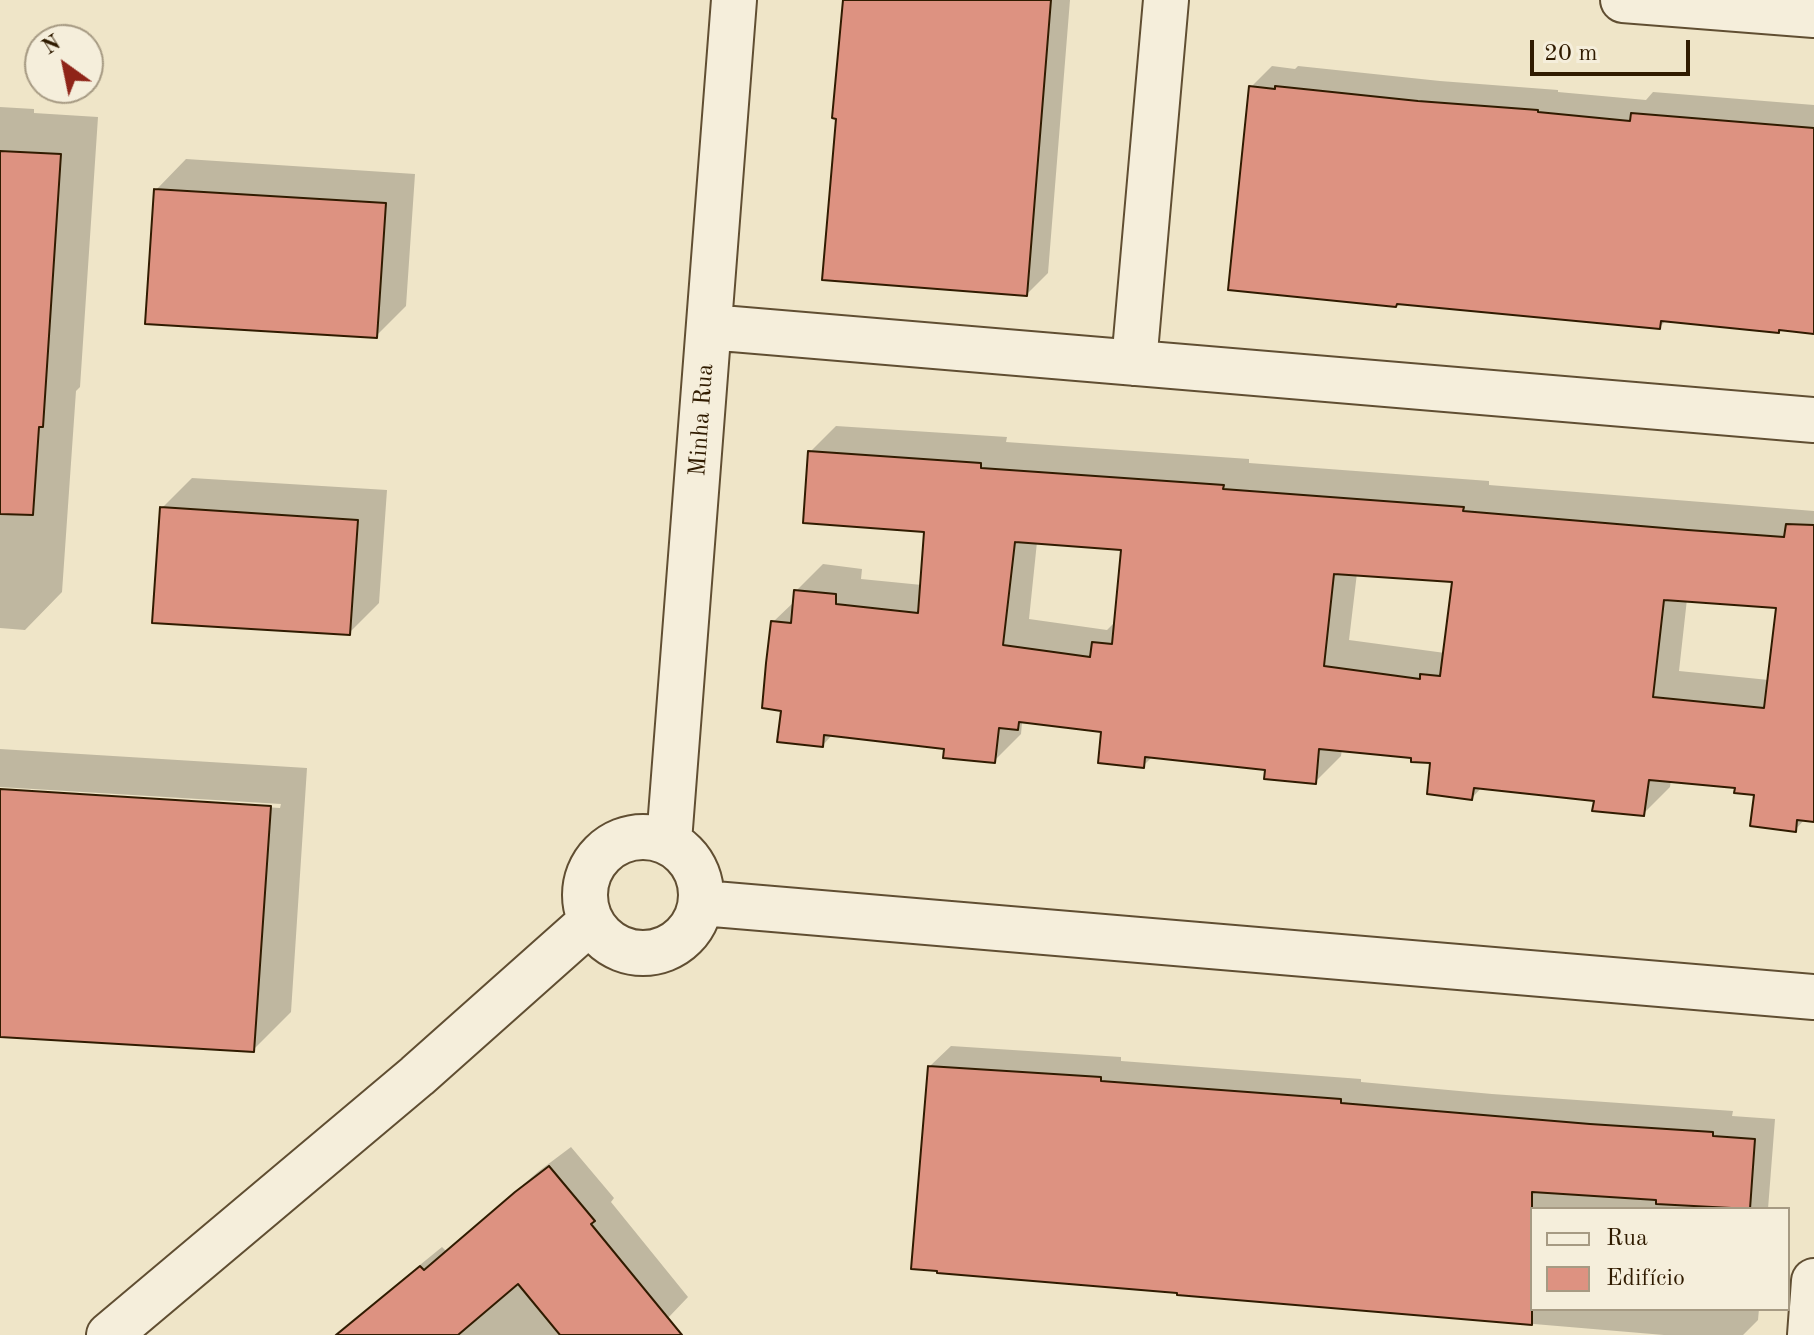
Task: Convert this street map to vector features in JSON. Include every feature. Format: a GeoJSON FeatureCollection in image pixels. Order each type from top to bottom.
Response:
{"type":"FeatureCollection","features":[{"type":"Feature","properties":{"kind":"street","name":"Minha Rua"},"geometry":{"type":"LineString","coordinates":[[669,841],[734,0]]}},
{"type":"Feature","properties":{"kind":"street"},"geometry":{"type":"LineString","coordinates":[[1134,363],[1166,0]]}},
{"type":"Feature","properties":{"kind":"street"},"geometry":{"type":"LineString","coordinates":[[1623,0],[1814,15]]}},
{"type":"Feature","properties":{"kind":"street"},"geometry":{"type":"LineString","coordinates":[[709,327],[1814,420]]}},
{"type":"Feature","properties":{"kind":"street"},"geometry":{"type":"LineString","coordinates":[[632,836],[669,841],[696,866],[702,903],[686,936],[653,955],[616,949],[589,923],[583,887],[599,853],[632,836]]}},
{"type":"Feature","properties":{"kind":"street"},"geometry":{"type":"LineString","coordinates":[[702,903],[1814,997]]}},
{"type":"Feature","properties":{"kind":"street"},"geometry":{"type":"LineString","coordinates":[[109,1335],[417,1076],[589,923]]}},
{"type":"Feature","properties":{"kind":"street"},"geometry":{"type":"LineString","coordinates":[[1810,1335],[1814,1281]]}},
{"type":"Feature","properties":{"kind":"building"},"geometry":{"type":"Polygon","coordinates":[[[843,0],[1051,0],[1027,296],[822,280],[843,0]]]}},
{"type":"Feature","properties":{"kind":"building"},"geometry":{"type":"Polygon","coordinates":[[[1249,86],[1538,110],[1630,121],[1631,113],[1814,128],[1814,334],[1661,321],[1660,329],[1228,290],[1249,86]]]}},
{"type":"Feature","properties":{"kind":"building"},"geometry":{"type":"Polygon","coordinates":[[[0,151],[61,154],[43,427],[39,427],[33,515],[0,514],[0,151]]]}},
{"type":"Feature","properties":{"kind":"building"},"geometry":{"type":"Polygon","coordinates":[[[154,189],[386,203],[377,338],[145,324],[154,189]]]}},
{"type":"Feature","properties":{"kind":"building"},"geometry":{"type":"Polygon","coordinates":[[[808,451],[981,463],[981,468],[1224,485],[1223,489],[1464,507],[1463,511],[1688,530],[1784,537],[1786,524],[1814,525],[1814,822],[1797,820],[1796,832],[1750,826],[1754,795],[1734,793],[1735,788],[1649,780],[1644,816],[1592,811],[1594,801],[1474,788],[1472,800],[1427,794],[1430,763],[1411,762],[1411,758],[1319,749],[1316,784],[1264,779],[1265,770],[1145,757],[1144,768],[1098,763],[1101,732],[1019,722],[1018,730],[999,728],[995,763],[943,758],[944,749],[824,735],[823,747],[777,742],[781,711],[762,708],[766,663],[771,621],[791,623],[794,590],[836,594],[836,604],[918,613],[924,532],[803,523],[808,451]],[[1015,542],[1003,645],[1090,657],[1092,642],[1112,644],[1121,550],[1015,542]],[[1334,574],[1324,666],[1420,679],[1420,674],[1440,676],[1452,582],[1334,574]],[[1664,600],[1653,697],[1764,708],[1776,608],[1664,600]]]}},
{"type":"Feature","properties":{"kind":"building"},"geometry":{"type":"Polygon","coordinates":[[[160,507],[358,520],[350,635],[152,623],[160,507]]]}},
{"type":"Feature","properties":{"kind":"building"},"geometry":{"type":"Polygon","coordinates":[[[0,789],[271,806],[254,1052],[0,1037],[0,789]]]}},
{"type":"Feature","properties":{"kind":"building"},"geometry":{"type":"Polygon","coordinates":[[[928,1066],[1101,1077],[1101,1081],[1341,1099],[1341,1103],[1713,1132],[1713,1136],[1755,1139],[1750,1207],[1656,1204],[1656,1200],[1532,1192],[1532,1325],[911,1269],[928,1066]]]}},
{"type":"Feature","properties":{"kind":"building"},"geometry":{"type":"Polygon","coordinates":[[[549,1166],[595,1221],[591,1224],[682,1335],[560,1335],[518,1284],[458,1335],[336,1335],[420,1266],[424,1270],[549,1166]]]}}]}
